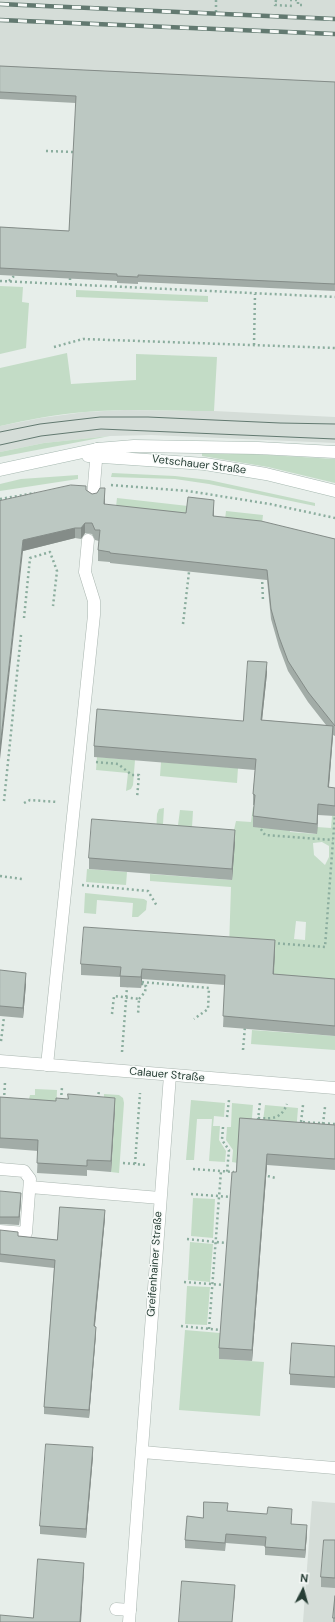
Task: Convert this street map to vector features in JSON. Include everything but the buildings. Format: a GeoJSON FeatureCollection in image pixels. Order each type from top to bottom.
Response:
{"type":"FeatureCollection","features":[{"type":"Feature","properties":{"kind":"street","name":"Vetschauer Straße"},"geometry":{"type":"LineString","coordinates":[[0,470],[61,456],[134,446],[258,448],[335,452]]}},
{"type":"Feature","properties":{"kind":"street","name":"Vetschauer Straße"},"geometry":{"type":"LineString","coordinates":[[96,452],[205,464],[266,474],[335,491]]}},
{"type":"Feature","properties":{"kind":"street"},"geometry":{"type":"LineString","coordinates":[[93,497],[96,452]]}},
{"type":"Feature","properties":{"kind":"street"},"geometry":{"type":"LineString","coordinates":[[48,1065],[94,615],[94,601],[85,572],[88,540]]}},
{"type":"Feature","properties":{"kind":"street","name":"Calauer Straße"},"geometry":{"type":"LineString","coordinates":[[0,1061],[335,1088]]}},
{"type":"Feature","properties":{"kind":"street","name":"Greifenhainer Straße"},"geometry":{"type":"LineString","coordinates":[[116,1609],[129,1616],[170,1075]]}},
{"type":"Feature","properties":{"kind":"street"},"geometry":{"type":"LineString","coordinates":[[0,1169],[24,1171],[30,1179],[26,1233],[0,1231]]}},
{"type":"Feature","properties":{"kind":"street"},"geometry":{"type":"LineString","coordinates":[[30,1187],[160,1198]]}},
{"type":"Feature","properties":{"kind":"street"},"geometry":{"type":"LineString","coordinates":[[142,1452],[335,1468]]}},
{"type":"Feature","properties":{"kind":"path"},"geometry":{"type":"LineString","coordinates":[[216,0],[216,12]]}},
{"type":"Feature","properties":{"kind":"path"},"geometry":{"type":"LineString","coordinates":[[276,0],[275,5],[293,6]]}},
{"type":"Feature","properties":{"kind":"path"},"geometry":{"type":"LineString","coordinates":[[290,0],[298,0],[298,5],[302,5]]}},
{"type":"Feature","properties":{"kind":"path"},"geometry":{"type":"LineString","coordinates":[[46,151],[74,152]]}},
{"type":"Feature","properties":{"kind":"path"},"geometry":{"type":"LineString","coordinates":[[9,282],[15,275]]}},
{"type":"Feature","properties":{"kind":"path"},"geometry":{"type":"LineString","coordinates":[[70,278],[70,285]]}},
{"type":"Feature","properties":{"kind":"path"},"geometry":{"type":"LineString","coordinates":[[0,281],[335,297]]}},
{"type":"Feature","properties":{"kind":"path"},"geometry":{"type":"LineString","coordinates":[[254,345],[256,294]]}},
{"type":"Feature","properties":{"kind":"path"},"geometry":{"type":"LineString","coordinates":[[54,347],[83,339],[335,348]]}},
{"type":"Feature","properties":{"kind":"path"},"geometry":{"type":"LineString","coordinates":[[94,483],[188,491],[270,504],[335,518]]}},
{"type":"Feature","properties":{"kind":"path"},"geometry":{"type":"LineString","coordinates":[[0,499],[39,492]]}},
{"type":"Feature","properties":{"kind":"path"},"geometry":{"type":"LineString","coordinates":[[24,618],[30,558],[50,552],[56,571],[53,606]]}},
{"type":"Feature","properties":{"kind":"path"},"geometry":{"type":"LineString","coordinates":[[183,624],[189,572]]}},
{"type":"Feature","properties":{"kind":"path"},"geometry":{"type":"LineString","coordinates":[[262,577],[263,601]]}},
{"type":"Feature","properties":{"kind":"path"},"geometry":{"type":"LineString","coordinates":[[4,801],[21,636]]}},
{"type":"Feature","properties":{"kind":"path"},"geometry":{"type":"LineString","coordinates":[[90,761],[118,764],[132,775],[139,775],[137,798]]}},
{"type":"Feature","properties":{"kind":"path"},"geometry":{"type":"LineString","coordinates":[[24,803],[30,800],[46,801]]}},
{"type":"Feature","properties":{"kind":"path"},"geometry":{"type":"LineString","coordinates":[[270,942],[325,946],[335,814]]}},
{"type":"Feature","properties":{"kind":"path"},"geometry":{"type":"LineString","coordinates":[[258,825],[265,835],[333,840]]}},
{"type":"Feature","properties":{"kind":"path"},"geometry":{"type":"LineString","coordinates":[[0,876],[22,879]]}},
{"type":"Feature","properties":{"kind":"path"},"geometry":{"type":"LineString","coordinates":[[79,885],[148,891],[157,906]]}},
{"type":"Feature","properties":{"kind":"path"},"geometry":{"type":"LineString","coordinates":[[138,1015],[139,999],[145,992],[146,986],[142,986],[142,982],[209,988],[208,1009],[194,1019]]}},
{"type":"Feature","properties":{"kind":"path"},"geometry":{"type":"LineString","coordinates":[[122,1052],[127,987]]}},
{"type":"Feature","properties":{"kind":"path"},"geometry":{"type":"LineString","coordinates":[[112,1014],[114,996],[139,999]]}},
{"type":"Feature","properties":{"kind":"path"},"geometry":{"type":"LineString","coordinates":[[1,1042],[4,1017]]}},
{"type":"Feature","properties":{"kind":"path"},"geometry":{"type":"LineString","coordinates":[[243,1050],[245,1024]]}},
{"type":"Feature","properties":{"kind":"path"},"geometry":{"type":"LineString","coordinates":[[3,1103],[5,1082]]}},
{"type":"Feature","properties":{"kind":"path"},"geometry":{"type":"LineString","coordinates":[[61,1102],[62,1087]]}},
{"type":"Feature","properties":{"kind":"path"},"geometry":{"type":"LineString","coordinates":[[98,1102],[99,1090]]}},
{"type":"Feature","properties":{"kind":"path"},"geometry":{"type":"LineString","coordinates":[[123,1163],[135,1164],[140,1093]]}},
{"type":"Feature","properties":{"kind":"path"},"geometry":{"type":"LineString","coordinates":[[227,1117],[229,1100]]}},
{"type":"Feature","properties":{"kind":"path"},"geometry":{"type":"LineString","coordinates":[[258,1124],[260,1102]]}},
{"type":"Feature","properties":{"kind":"path"},"geometry":{"type":"LineString","coordinates":[[258,1118],[272,1119],[284,1112],[287,1104]]}},
{"type":"Feature","properties":{"kind":"path"},"geometry":{"type":"LineString","coordinates":[[301,1127],[303,1105]]}},
{"type":"Feature","properties":{"kind":"path"},"geometry":{"type":"LineString","coordinates":[[324,1124],[325,1107]]}},
{"type":"Feature","properties":{"kind":"path"},"geometry":{"type":"LineString","coordinates":[[301,1122],[335,1124]]}},
{"type":"Feature","properties":{"kind":"path"},"geometry":{"type":"LineString","coordinates":[[223,1127],[222,1140],[229,1150],[227,1172]]}},
{"type":"Feature","properties":{"kind":"path"},"geometry":{"type":"LineString","coordinates":[[193,1169],[237,1172]]}},
{"type":"Feature","properties":{"kind":"path"},"geometry":{"type":"LineString","coordinates":[[208,1329],[221,1171]]}},
{"type":"Feature","properties":{"kind":"path"},"geometry":{"type":"LineString","coordinates":[[260,1174],[276,1178]]}},
{"type":"Feature","properties":{"kind":"path"},"geometry":{"type":"LineString","coordinates":[[191,1194],[231,1197]]}},
{"type":"Feature","properties":{"kind":"path"},"geometry":{"type":"LineString","coordinates":[[187,1239],[227,1242]]}},
{"type":"Feature","properties":{"kind":"path"},"geometry":{"type":"LineString","coordinates":[[184,1282],[224,1285]]}},
{"type":"Feature","properties":{"kind":"path"},"geometry":{"type":"LineString","coordinates":[[181,1326],[221,1330]]}},
{"type":"Feature","properties":{"kind":"shaded area"},"geometry":{"type":"Polygon","coordinates":[[[0,0],[335,0],[335,86],[0,72],[0,0]]]}},
{"type":"Feature","properties":{"kind":"shaded area"},"geometry":{"type":"Polygon","coordinates":[[[124,410],[214,411],[335,417],[335,443],[151,435],[110,436],[44,443],[0,452],[0,426],[41,418],[85,412],[124,410]]]}},
{"type":"Feature","properties":{"kind":"shaded area"},"geometry":{"type":"Polygon","coordinates":[[[312,1501],[335,1503],[335,1622],[303,1622],[312,1501]]]}},
{"type":"Feature","properties":{"kind":"green space"},"geometry":{"type":"Polygon","coordinates":[[[0,286],[23,287],[22,302],[29,303],[26,348],[0,354],[0,286]]]}},
{"type":"Feature","properties":{"kind":"green space"},"geometry":{"type":"Polygon","coordinates":[[[76,290],[208,296],[208,302],[76,297],[76,290]]]}},
{"type":"Feature","properties":{"kind":"green space"},"geometry":{"type":"Polygon","coordinates":[[[67,353],[71,384],[136,380],[136,354],[217,357],[214,411],[101,411],[32,419],[0,426],[0,368],[67,353]]]}},
{"type":"Feature","properties":{"kind":"green space"},"geometry":{"type":"Polygon","coordinates":[[[110,436],[0,457],[0,452],[44,443],[110,436]]]}},
{"type":"Feature","properties":{"kind":"green space"},"geometry":{"type":"Polygon","coordinates":[[[202,451],[335,459],[335,483],[268,467],[202,456],[202,451]]]}},
{"type":"Feature","properties":{"kind":"green space"},"geometry":{"type":"Polygon","coordinates":[[[112,473],[175,476],[209,480],[315,503],[315,506],[209,484],[175,479],[111,477],[112,473]]]}},
{"type":"Feature","properties":{"kind":"green space"},"geometry":{"type":"Polygon","coordinates":[[[78,475],[78,479],[0,491],[0,484],[21,479],[78,475]]]}},
{"type":"Feature","properties":{"kind":"green space"},"geometry":{"type":"Polygon","coordinates":[[[117,498],[188,506],[186,523],[115,516],[117,498]]]}},
{"type":"Feature","properties":{"kind":"green space"},"geometry":{"type":"Polygon","coordinates":[[[226,511],[263,515],[261,532],[224,528],[226,511]]]}},
{"type":"Feature","properties":{"kind":"green space"},"geometry":{"type":"Polygon","coordinates":[[[97,757],[135,760],[133,785],[131,789],[126,791],[128,773],[96,770],[97,757]]]}},
{"type":"Feature","properties":{"kind":"green space"},"geometry":{"type":"Polygon","coordinates":[[[161,762],[238,768],[237,783],[160,776],[161,762]]]}},
{"type":"Feature","properties":{"kind":"green space"},"geometry":{"type":"Polygon","coordinates":[[[253,807],[292,810],[290,832],[316,834],[317,827],[331,828],[332,816],[335,816],[335,989],[273,985],[229,947],[231,887],[150,881],[150,874],[232,880],[234,842],[156,835],[157,814],[159,809],[164,808],[163,824],[178,825],[180,810],[193,811],[192,827],[234,830],[236,821],[251,822],[253,807]],[[322,842],[313,843],[314,855],[325,865],[329,857],[329,846],[322,842]],[[296,921],[294,939],[305,940],[306,922],[296,921]]]}},
{"type":"Feature","properties":{"kind":"green space"},"geometry":{"type":"Polygon","coordinates":[[[87,869],[127,872],[126,885],[86,882],[87,869]]]}},
{"type":"Feature","properties":{"kind":"green space"},"geometry":{"type":"Polygon","coordinates":[[[85,893],[144,899],[147,901],[146,910],[138,917],[132,917],[133,903],[97,900],[96,914],[84,913],[85,893]]]}},
{"type":"Feature","properties":{"kind":"green space"},"geometry":{"type":"Polygon","coordinates":[[[252,1030],[335,1036],[335,1050],[251,1044],[252,1030]]]}},
{"type":"Feature","properties":{"kind":"green space"},"geometry":{"type":"Polygon","coordinates":[[[35,1089],[57,1090],[56,1114],[29,1099],[30,1095],[35,1095],[35,1089]]]}},
{"type":"Feature","properties":{"kind":"green space"},"geometry":{"type":"Polygon","coordinates":[[[104,1094],[119,1095],[123,1098],[124,1103],[119,1173],[111,1172],[115,1109],[103,1108],[104,1094]]]}},
{"type":"Feature","properties":{"kind":"green space"},"geometry":{"type":"Polygon","coordinates":[[[191,1100],[225,1103],[224,1117],[214,1116],[213,1126],[220,1126],[219,1140],[226,1151],[225,1162],[209,1161],[212,1119],[197,1119],[194,1160],[186,1160],[191,1100]]]}},
{"type":"Feature","properties":{"kind":"green space"},"geometry":{"type":"Polygon","coordinates":[[[232,1103],[253,1105],[251,1130],[238,1163],[232,1162],[233,1150],[226,1140],[227,1127],[231,1127],[232,1103]]]}},
{"type":"Feature","properties":{"kind":"green space"},"geometry":{"type":"Polygon","coordinates":[[[265,1105],[298,1108],[296,1133],[263,1121],[265,1105]]]}},
{"type":"Feature","properties":{"kind":"green space"},"geometry":{"type":"Polygon","coordinates":[[[193,1198],[215,1199],[213,1238],[191,1236],[193,1198]]]}},
{"type":"Feature","properties":{"kind":"green space"},"geometry":{"type":"Polygon","coordinates":[[[190,1242],[213,1244],[210,1282],[188,1280],[190,1242]]]}},
{"type":"Feature","properties":{"kind":"green space"},"geometry":{"type":"Polygon","coordinates":[[[187,1286],[210,1287],[207,1325],[185,1324],[187,1286]]]}},
{"type":"Feature","properties":{"kind":"green space"},"geometry":{"type":"Polygon","coordinates":[[[185,1330],[220,1333],[219,1359],[264,1362],[260,1416],[179,1410],[185,1330]]]}},
{"type":"Feature","properties":{"kind":"tram line"},"geometry":{"type":"LineString","coordinates":[[0,432],[40,424],[100,417],[148,417],[335,424]]}},
{"type":"Feature","properties":{"kind":"tram line"},"geometry":{"type":"LineString","coordinates":[[0,445],[41,436],[101,429],[335,439]]}},
{"type":"Feature","properties":{"kind":"railway"},"geometry":{"type":"LineString","coordinates":[[0,4],[335,19]]}},
{"type":"Feature","properties":{"kind":"railway"},"geometry":{"type":"LineString","coordinates":[[0,20],[335,34]]}}]}
